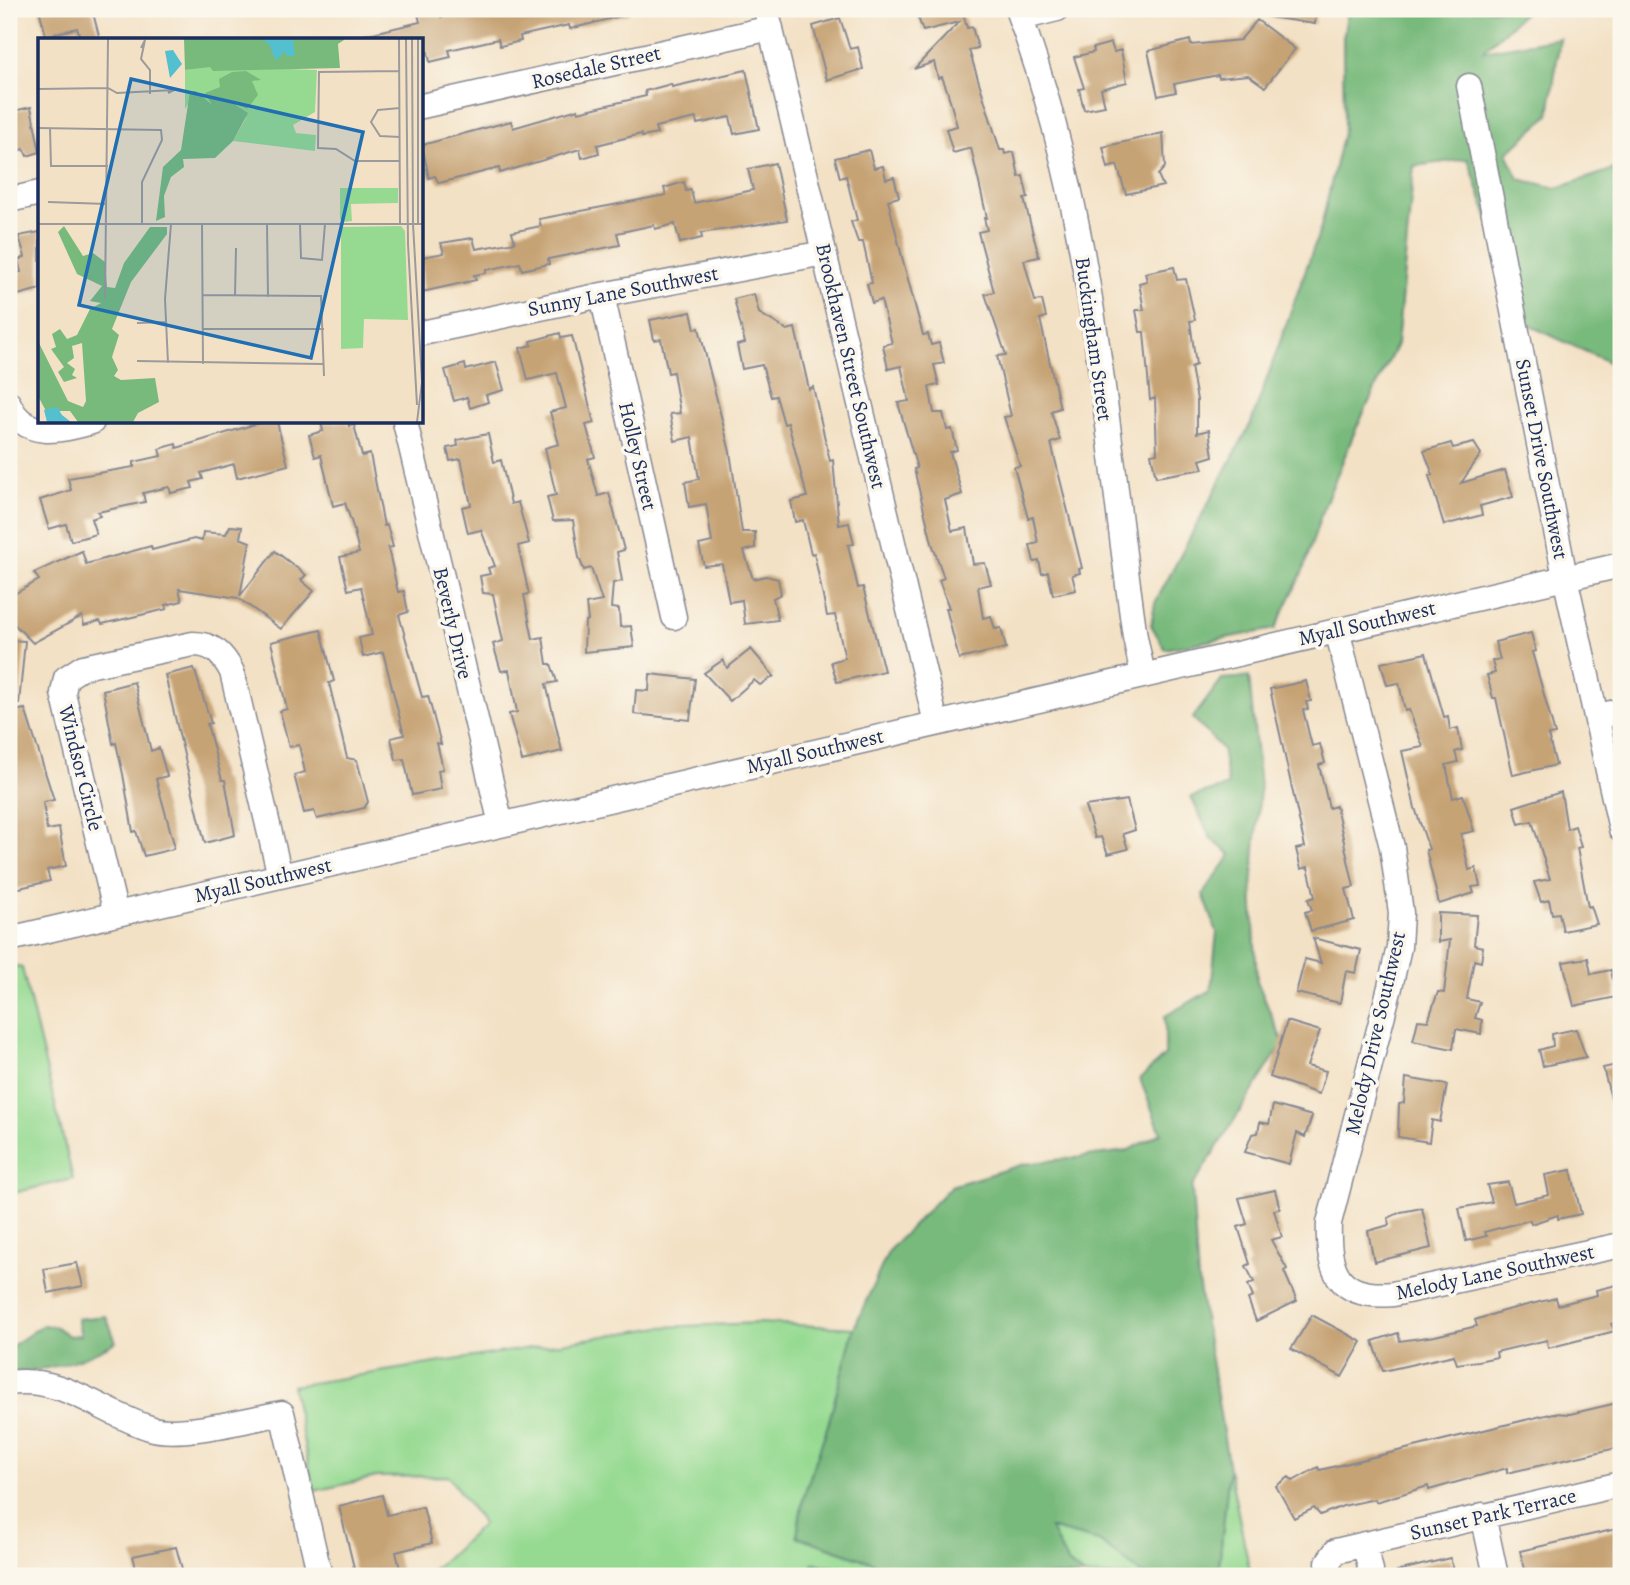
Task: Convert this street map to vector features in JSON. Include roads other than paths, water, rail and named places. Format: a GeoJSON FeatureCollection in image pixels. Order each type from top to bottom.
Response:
{"type":"FeatureCollection","features":[{"type":"Feature","properties":{"kind":"street"},"geometry":{"type":"LineString","coordinates":[[1019,13],[1057,9]]}},
{"type":"Feature","properties":{"kind":"street","name":"Buckingham Street"},"geometry":{"type":"LineString","coordinates":[[1019,13],[1051,109],[1080,237],[1135,637],[1143,675]]}},
{"type":"Feature","properties":{"kind":"street","name":"Rosedale Street"},"geometry":{"type":"LineString","coordinates":[[424,105],[768,18]]}},
{"type":"Feature","properties":{"kind":"street","name":"Brookhaven Street Southwest"},"geometry":{"type":"LineString","coordinates":[[768,18],[936,723]]}},
{"type":"Feature","properties":{"kind":"street","name":"Sunset Drive Southwest"},"geometry":{"type":"LineString","coordinates":[[1469,86],[1565,577],[1621,829]]}},
{"type":"Feature","properties":{"kind":"street"},"geometry":{"type":"LineString","coordinates":[[9,200],[38,193]]}},
{"type":"Feature","properties":{"kind":"street","name":"Sunny Lane Southwest"},"geometry":{"type":"LineString","coordinates":[[424,333],[602,295],[824,253]]}},
{"type":"Feature","properties":{"kind":"street","name":"Holley Street"},"geometry":{"type":"LineString","coordinates":[[602,295],[674,617]]}},
{"type":"Feature","properties":{"kind":"street"},"geometry":{"type":"LineString","coordinates":[[9,404],[21,421],[41,431],[55,431],[82,424]]}},
{"type":"Feature","properties":{"kind":"street","name":"Beverly Drive"},"geometry":{"type":"LineString","coordinates":[[405,424],[501,824]]}},
{"type":"Feature","properties":{"kind":"street","name":"Myall Southwest"},"geometry":{"type":"LineString","coordinates":[[9,939],[1621,565]]}},
{"type":"Feature","properties":{"kind":"street","name":"Melody Drive Southwest"},"geometry":{"type":"LineString","coordinates":[[1335,1273],[1328,1241],[1329,1223],[1390,987],[1399,947],[1401,913],[1392,847],[1337,630]]}},
{"type":"Feature","properties":{"kind":"street","name":"Windsor Circle"},"geometry":{"type":"LineString","coordinates":[[116,914],[63,693],[66,678],[83,667],[193,644],[204,644],[221,653],[232,672],[280,876]]}},
{"type":"Feature","properties":{"kind":"street"},"geometry":{"type":"LineString","coordinates":[[1596,716],[1621,711]]}},
{"type":"Feature","properties":{"kind":"street","name":"Melody Lane Southwest"},"geometry":{"type":"LineString","coordinates":[[1335,1273],[1342,1283],[1355,1291],[1371,1296],[1393,1294],[1621,1245]]}},
{"type":"Feature","properties":{"kind":"street"},"geometry":{"type":"LineString","coordinates":[[20,1383],[72,1392],[159,1430],[202,1427],[282,1413],[320,1576]]}},
{"type":"Feature","properties":{"kind":"street","name":"Sunset Park Terrace"},"geometry":{"type":"LineString","coordinates":[[1330,1576],[1328,1562],[1336,1551],[1621,1484]]}},
{"type":"Feature","properties":{"kind":"street"},"geometry":{"type":"LineString","coordinates":[[1483,1516],[1496,1576]]}},
{"type":"Feature","properties":{"kind":"street"},"geometry":{"type":"LineString","coordinates":[[1364,1544],[1371,1570],[1367,1576]]}}]}
